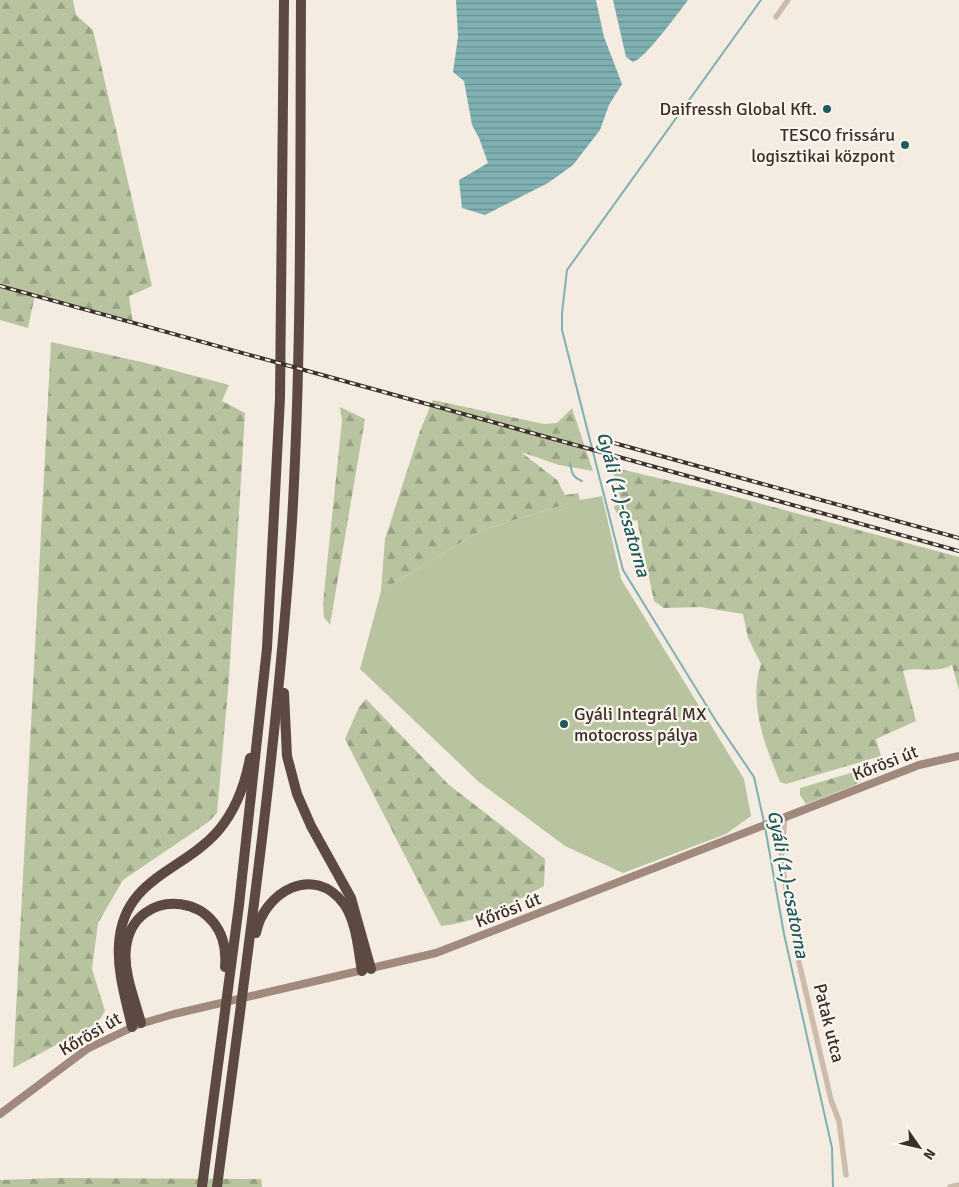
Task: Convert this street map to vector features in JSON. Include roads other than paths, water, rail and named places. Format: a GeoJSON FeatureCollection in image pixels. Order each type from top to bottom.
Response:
{"type":"FeatureCollection","features":[{"type":"Feature","properties":{"kind":"highway"},"geometry":{"type":"LineString","coordinates":[[202,1187],[239,905],[263,694],[282,339],[284,0]]}},
{"type":"Feature","properties":{"kind":"highway"},"geometry":{"type":"LineString","coordinates":[[217,1187],[268,794],[282,652],[298,401],[301,0]]}},
{"type":"Feature","properties":{"kind":"highway"},"geometry":{"type":"LineString","coordinates":[[282,652],[285,674],[285,738],[294,782],[311,826],[351,898],[367,970]]}},
{"type":"Feature","properties":{"kind":"highway"},"geometry":{"type":"LineString","coordinates":[[136,1025],[118,959],[123,918],[139,893],[153,880],[209,840],[228,817],[245,781],[258,710],[263,694]]}},
{"type":"Feature","properties":{"kind":"highway"},"geometry":{"type":"LineString","coordinates":[[246,962],[252,955],[258,924],[270,902],[289,888],[307,885],[332,893],[346,907],[367,970]]}},
{"type":"Feature","properties":{"kind":"highway"},"geometry":{"type":"LineString","coordinates":[[136,1025],[126,964],[128,937],[135,924],[150,910],[169,904],[183,904],[196,908],[208,916],[223,938],[226,964],[220,1016],[222,1032]]}},
{"type":"Feature","properties":{"kind":"main road","name":"Kőrösi út"},"geometry":{"type":"LineString","coordinates":[[0,1114],[87,1049],[136,1025],[207,1006],[436,953],[919,765],[959,756]]}},
{"type":"Feature","properties":{"kind":"street"},"geometry":{"type":"LineString","coordinates":[[776,17],[788,0]]}},
{"type":"Feature","properties":{"kind":"street","name":"Patak utca"},"geometry":{"type":"LineString","coordinates":[[785,817],[781,858],[798,958],[831,1100],[839,1121],[846,1176]]}},
{"type":"Feature","properties":{"kind":"street"},"geometry":{"type":"LineString","coordinates":[[950,1187],[959,1185]]}},
{"type":"Feature","properties":{"kind":"water"},"geometry":{"type":"Polygon","coordinates":[[[456,0],[596,0],[604,37],[622,84],[609,105],[600,130],[573,165],[548,183],[485,215],[462,208],[459,180],[488,163],[472,125],[464,81],[453,72],[458,37],[456,0]]]}},
{"type":"Feature","properties":{"kind":"water"},"geometry":{"type":"Polygon","coordinates":[[[613,0],[688,0],[653,45],[633,62],[626,57],[613,0]]]}},
{"type":"Feature","properties":{"kind":"waterway","name":"Gyáli (1.)-csatorna"},"geometry":{"type":"LineString","coordinates":[[761,0],[567,270],[562,330],[623,570],[716,721],[754,777],[764,822]]}},
{"type":"Feature","properties":{"kind":"waterway"},"geometry":{"type":"LineString","coordinates":[[570,463],[573,474],[582,481]]}},
{"type":"Feature","properties":{"kind":"waterway","name":"Gyáli (1.)-csatorna"},"geometry":{"type":"LineString","coordinates":[[765,827],[784,934],[832,1148],[833,1187]]}},
{"type":"Feature","properties":{"kind":"railway"},"geometry":{"type":"LineString","coordinates":[[0,286],[959,551]]}},
{"type":"Feature","properties":{"kind":"railway"},"geometry":{"type":"LineString","coordinates":[[614,443],[959,538]]}},
{"type":"Feature","properties":{"kind":"place","name":"Daifressh Global Kft."},"geometry":{"type":"Point","coordinates":[827,109]}},
{"type":"Feature","properties":{"kind":"place","name":"TESCO frissáru logisztikai központ"},"geometry":{"type":"Point","coordinates":[905,145]}},
{"type":"Feature","properties":{"kind":"place","name":"Gyáli Integrál MX motocross pálya"},"geometry":{"type":"Point","coordinates":[564,724]}}]}
